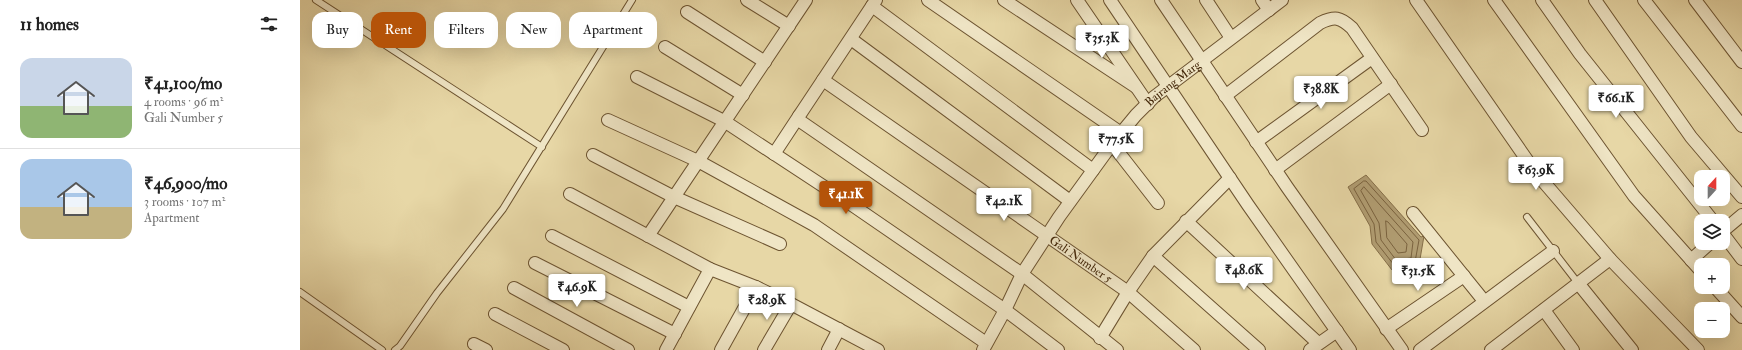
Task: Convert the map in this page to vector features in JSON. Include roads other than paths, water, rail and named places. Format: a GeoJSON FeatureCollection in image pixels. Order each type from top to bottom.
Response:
{"type":"FeatureCollection","features":[{"type":"Feature","properties":{"kind":"street"},"geometry":{"type":"LineString","coordinates":[[747,0],[789,26]]}},
{"type":"Feature","properties":{"kind":"street"},"geometry":{"type":"LineString","coordinates":[[648,236],[806,0]]}},
{"type":"Feature","properties":{"kind":"street"},"geometry":{"type":"LineString","coordinates":[[928,0],[1121,133]]}},
{"type":"Feature","properties":{"kind":"street"},"geometry":{"type":"LineString","coordinates":[[1004,0],[1136,87]]}},
{"type":"Feature","properties":{"kind":"street"},"geometry":{"type":"LineString","coordinates":[[1077,0],[1148,104]]}},
{"type":"Feature","properties":{"kind":"street"},"geometry":{"type":"LineString","coordinates":[[1110,0],[1230,178],[1350,350]]}},
{"type":"Feature","properties":{"kind":"street"},"geometry":{"type":"LineString","coordinates":[[1161,0],[1201,62],[1275,170],[1402,350]]}},
{"type":"Feature","properties":{"kind":"street"},"geometry":{"type":"LineString","coordinates":[[1206,0],[1231,38]]}},
{"type":"Feature","properties":{"kind":"street"},"geometry":{"type":"LineString","coordinates":[[1262,0],[1269,10]]}},
{"type":"Feature","properties":{"kind":"street","name":"Bajrang Marg"},"geometry":{"type":"LineString","coordinates":[[984,347],[1005,310],[1022,274],[1046,236],[1070,201],[1121,133],[1148,104],[1168,86],[1282,0]]}},
{"type":"Feature","properties":{"kind":"street"},"geometry":{"type":"LineString","coordinates":[[1416,0],[1536,173],[1610,259],[1698,350]]}},
{"type":"Feature","properties":{"kind":"street"},"geometry":{"type":"LineString","coordinates":[[1494,0],[1634,196],[1694,263]]}},
{"type":"Feature","properties":{"kind":"street"},"geometry":{"type":"LineString","coordinates":[[1542,0],[1580,54],[1707,214]]}},
{"type":"Feature","properties":{"kind":"street"},"geometry":{"type":"LineString","coordinates":[[1595,0],[1691,137],[1742,197]]}},
{"type":"Feature","properties":{"kind":"street"},"geometry":{"type":"LineString","coordinates":[[1644,0],[1742,126]]}},
{"type":"Feature","properties":{"kind":"street"},"geometry":{"type":"LineString","coordinates":[[1695,0],[1742,62]]}},
{"type":"Feature","properties":{"kind":"street"},"geometry":{"type":"LineString","coordinates":[[774,154],[874,3],[1093,170]]}},
{"type":"Feature","properties":{"kind":"street"},"geometry":{"type":"LineString","coordinates":[[687,12],[765,62]]}},
{"type":"Feature","properties":{"kind":"street"},"geometry":{"type":"LineString","coordinates":[[1225,96],[1320,23],[1329,19],[1338,18],[1349,25],[1422,130]]}},
{"type":"Feature","properties":{"kind":"street"},"geometry":{"type":"LineString","coordinates":[[850,39],[1070,201]]}},
{"type":"Feature","properties":{"kind":"street"},"geometry":{"type":"LineString","coordinates":[[665,47],[743,95]]}},
{"type":"Feature","properties":{"kind":"street"},"geometry":{"type":"LineString","coordinates":[[1256,142],[1372,58]]}},
{"type":"Feature","properties":{"kind":"street"},"geometry":{"type":"LineString","coordinates":[[637,77],[724,122],[856,207],[1005,310],[1058,350]]}},
{"type":"Feature","properties":{"kind":"street","name":"Gali Number 5"},"geometry":{"type":"LineString","coordinates":[[823,80],[1128,292],[1194,350]]}},
{"type":"Feature","properties":{"kind":"street"},"geometry":{"type":"LineString","coordinates":[[1275,170],[1391,84]]}},
{"type":"Feature","properties":{"kind":"street"},"geometry":{"type":"LineString","coordinates":[[799,116],[800,121],[804,125],[1022,274],[1100,338],[1117,350]]}},
{"type":"Feature","properties":{"kind":"street"},"geometry":{"type":"LineString","coordinates":[[608,120],[698,161],[814,224],[984,347]]}},
{"type":"Feature","properties":{"kind":"street"},"geometry":{"type":"LineString","coordinates":[[1112,144],[1158,203]]}},
{"type":"Feature","properties":{"kind":"street"},"geometry":{"type":"LineString","coordinates":[[593,155],[674,197],[780,244]]}},
{"type":"Feature","properties":{"kind":"street"},"geometry":{"type":"LineString","coordinates":[[1100,338],[1128,292],[1153,256],[1230,178]]}},
{"type":"Feature","properties":{"kind":"street"},"geometry":{"type":"LineString","coordinates":[[570,194],[710,269],[756,287],[878,350]]}},
{"type":"Feature","properties":{"kind":"street"},"geometry":{"type":"LineString","coordinates":[[1413,214],[1484,301]]}},
{"type":"Feature","properties":{"kind":"street"},"geometry":{"type":"LineString","coordinates":[[1730,226],[1742,215]]}},
{"type":"Feature","properties":{"kind":"street"},"geometry":{"type":"LineString","coordinates":[[1186,221],[1314,347],[1337,331]]}},
{"type":"Feature","properties":{"kind":"street"},"geometry":{"type":"LineString","coordinates":[[552,236],[689,307]]}},
{"type":"Feature","properties":{"kind":"street"},"geometry":{"type":"LineString","coordinates":[[1730,243],[1742,259]]}},
{"type":"Feature","properties":{"kind":"street"},"geometry":{"type":"LineString","coordinates":[[1691,260],[1702,250]]}},
{"type":"Feature","properties":{"kind":"street"},"geometry":{"type":"LineString","coordinates":[[1420,350],[1553,251]]}},
{"type":"Feature","properties":{"kind":"street"},"geometry":{"type":"LineString","coordinates":[[1153,256],[1259,350]]}},
{"type":"Feature","properties":{"kind":"street"},"geometry":{"type":"LineString","coordinates":[[1491,350],[1610,259]]}},
{"type":"Feature","properties":{"kind":"street"},"geometry":{"type":"LineString","coordinates":[[534,263],[675,334]]}},
{"type":"Feature","properties":{"kind":"street"},"geometry":{"type":"LineString","coordinates":[[666,350],[710,269]]}},
{"type":"Feature","properties":{"kind":"street"},"geometry":{"type":"LineString","coordinates":[[1386,329],[1464,276]]}},
{"type":"Feature","properties":{"kind":"street"},"geometry":{"type":"LineString","coordinates":[[1578,284],[1632,350]]}},
{"type":"Feature","properties":{"kind":"street"},"geometry":{"type":"LineString","coordinates":[[721,350],[756,287]]}},
{"type":"Feature","properties":{"kind":"street"},"geometry":{"type":"LineString","coordinates":[[514,288],[628,350]]}},
{"type":"Feature","properties":{"kind":"street"},"geometry":{"type":"LineString","coordinates":[[1721,294],[1742,318]]}},
{"type":"Feature","properties":{"kind":"street"},"geometry":{"type":"LineString","coordinates":[[764,350],[791,304]]}},
{"type":"Feature","properties":{"kind":"street"},"geometry":{"type":"LineString","coordinates":[[1544,310],[1573,350]]}},
{"type":"Feature","properties":{"kind":"street"},"geometry":{"type":"LineString","coordinates":[[495,314],[563,350]]}},
{"type":"Feature","properties":{"kind":"street"},"geometry":{"type":"LineString","coordinates":[[828,350],[839,329]]}},
{"type":"Feature","properties":{"kind":"street"},"geometry":{"type":"LineString","coordinates":[[474,344],[486,350]]}},
{"type":"Feature","properties":{"kind":"lane"},"geometry":{"type":"LineString","coordinates":[[316,0],[542,147]]}},
{"type":"Feature","properties":{"kind":"lane"},"geometry":{"type":"LineString","coordinates":[[395,350],[400,346],[437,293],[503,209],[632,0]]}},
{"type":"Feature","properties":{"kind":"lane"},"geometry":{"type":"LineString","coordinates":[[1527,217],[1578,284]]}},
{"type":"Feature","properties":{"kind":"lane"},"geometry":{"type":"LineString","coordinates":[[300,292],[382,350]]}},
{"type":"Feature","properties":{"kind":"water"},"geometry":{"type":"Polygon","coordinates":[[[1366,175],[1421,237],[1424,236],[1419,265],[1392,270],[1372,244],[1370,226],[1348,187],[1366,175]]]}}]}
